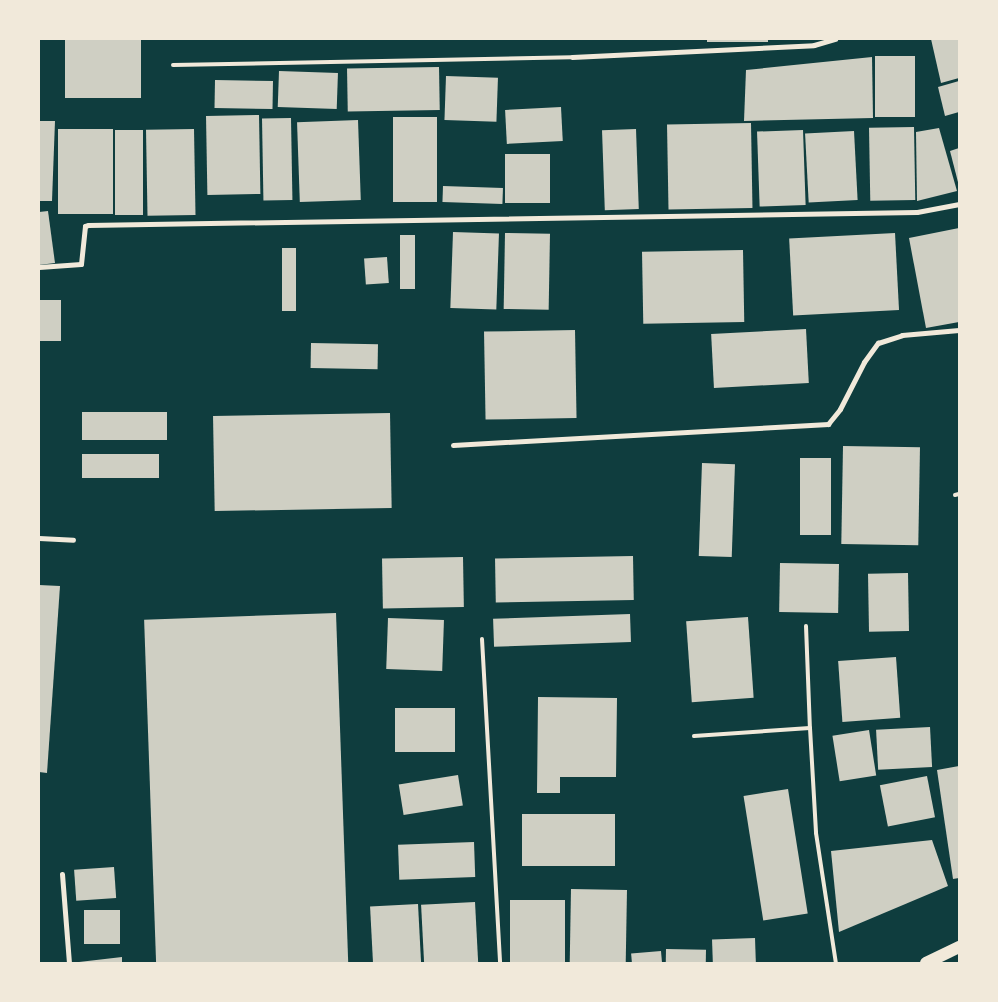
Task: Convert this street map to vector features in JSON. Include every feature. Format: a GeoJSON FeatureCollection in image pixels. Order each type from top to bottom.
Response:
{"type":"FeatureCollection","features":[{"type":"Feature","properties":{"kind":"main road"},"geometry":{"type":"LineString","coordinates":[[926,963],[959,948]]}},
{"type":"Feature","properties":{"kind":"street"},"geometry":{"type":"LineString","coordinates":[[572,56],[814,45],[835,39]]}},
{"type":"Feature","properties":{"kind":"street"},"geometry":{"type":"LineString","coordinates":[[39,267],[81,264],[85,226],[88,225],[917,212],[959,204]]}},
{"type":"Feature","properties":{"kind":"street"},"geometry":{"type":"LineString","coordinates":[[453,445],[828,424],[840,409],[864,362],[878,343],[902,336],[959,330]]}},
{"type":"Feature","properties":{"kind":"street"},"geometry":{"type":"LineString","coordinates":[[39,538],[73,540]]}},
{"type":"Feature","properties":{"kind":"street"},"geometry":{"type":"LineString","coordinates":[[62,874],[69,963]]}},
{"type":"Feature","properties":{"kind":"lane"},"geometry":{"type":"LineString","coordinates":[[173,65],[572,56]]}},
{"type":"Feature","properties":{"kind":"lane"},"geometry":{"type":"LineString","coordinates":[[806,626],[816,833],[836,963]]}},
{"type":"Feature","properties":{"kind":"lane"},"geometry":{"type":"LineString","coordinates":[[482,639],[500,963]]}},
{"type":"Feature","properties":{"kind":"lane"},"geometry":{"type":"LineString","coordinates":[[694,736],[810,728]]}},
{"type":"Feature","properties":{"kind":"building"},"geometry":{"type":"Polygon","coordinates":[[[65,39],[141,39],[141,98],[65,98],[65,39]]]}},
{"type":"Feature","properties":{"kind":"building"},"geometry":{"type":"Polygon","coordinates":[[[707,39],[768,39],[768,42],[707,42],[707,39]]]}},
{"type":"Feature","properties":{"kind":"building"},"geometry":{"type":"Polygon","coordinates":[[[931,39],[959,39],[959,78],[941,83],[931,39]]]}},
{"type":"Feature","properties":{"kind":"building"},"geometry":{"type":"Polygon","coordinates":[[[875,56],[915,56],[915,117],[875,117],[875,56]]]}},
{"type":"Feature","properties":{"kind":"building"},"geometry":{"type":"Polygon","coordinates":[[[872,57],[873,118],[744,121],[746,70],[872,57]]]}},
{"type":"Feature","properties":{"kind":"building"},"geometry":{"type":"Polygon","coordinates":[[[439,67],[440,110],[348,112],[347,69],[439,67]]]}},
{"type":"Feature","properties":{"kind":"building"},"geometry":{"type":"Polygon","coordinates":[[[279,71],[338,73],[337,109],[278,107],[279,71]]]}},
{"type":"Feature","properties":{"kind":"building"},"geometry":{"type":"Polygon","coordinates":[[[446,76],[498,78],[496,122],[444,120],[446,76]]]}},
{"type":"Feature","properties":{"kind":"building"},"geometry":{"type":"Polygon","coordinates":[[[215,80],[273,81],[273,109],[215,108],[215,80]]]}},
{"type":"Feature","properties":{"kind":"building"},"geometry":{"type":"Polygon","coordinates":[[[959,81],[959,112],[945,116],[938,87],[959,81]]]}},
{"type":"Feature","properties":{"kind":"building"},"geometry":{"type":"Polygon","coordinates":[[[561,107],[563,141],[507,144],[505,110],[561,107]]]}},
{"type":"Feature","properties":{"kind":"building"},"geometry":{"type":"Polygon","coordinates":[[[259,115],[260,194],[207,195],[206,116],[259,115]]]}},
{"type":"Feature","properties":{"kind":"building"},"geometry":{"type":"Polygon","coordinates":[[[393,117],[437,117],[437,202],[393,202],[393,117]]]}},
{"type":"Feature","properties":{"kind":"building"},"geometry":{"type":"Polygon","coordinates":[[[291,118],[292,200],[263,200],[262,119],[291,118]]]}},
{"type":"Feature","properties":{"kind":"building"},"geometry":{"type":"Polygon","coordinates":[[[358,120],[361,200],[300,202],[297,122],[358,120]]]}},
{"type":"Feature","properties":{"kind":"building"},"geometry":{"type":"Polygon","coordinates":[[[39,121],[55,121],[52,201],[39,201],[39,121]]]}},
{"type":"Feature","properties":{"kind":"building"},"geometry":{"type":"Polygon","coordinates":[[[751,123],[752,208],[668,209],[667,124],[751,123]]]}},
{"type":"Feature","properties":{"kind":"building"},"geometry":{"type":"Polygon","coordinates":[[[914,127],[915,200],[870,201],[869,128],[914,127]]]}},
{"type":"Feature","properties":{"kind":"building"},"geometry":{"type":"Polygon","coordinates":[[[939,128],[957,191],[917,201],[916,132],[939,128]]]}},
{"type":"Feature","properties":{"kind":"building"},"geometry":{"type":"Polygon","coordinates":[[[58,129],[113,129],[113,214],[58,214],[58,129]]]}},
{"type":"Feature","properties":{"kind":"building"},"geometry":{"type":"Polygon","coordinates":[[[194,129],[196,215],[148,216],[146,130],[194,129]]]}},
{"type":"Feature","properties":{"kind":"building"},"geometry":{"type":"Polygon","coordinates":[[[636,129],[639,209],[605,210],[602,130],[636,129]]]}},
{"type":"Feature","properties":{"kind":"building"},"geometry":{"type":"Polygon","coordinates":[[[115,130],[143,130],[143,215],[115,215],[115,130]]]}},
{"type":"Feature","properties":{"kind":"building"},"geometry":{"type":"Polygon","coordinates":[[[803,130],[806,205],[760,207],[757,132],[803,130]]]}},
{"type":"Feature","properties":{"kind":"building"},"geometry":{"type":"Polygon","coordinates":[[[854,131],[858,200],[809,202],[805,134],[854,131]]]}},
{"type":"Feature","properties":{"kind":"building"},"geometry":{"type":"Polygon","coordinates":[[[959,148],[959,186],[950,151],[959,148]]]}},
{"type":"Feature","properties":{"kind":"building"},"geometry":{"type":"Polygon","coordinates":[[[505,154],[550,154],[550,203],[505,203],[505,154]]]}},
{"type":"Feature","properties":{"kind":"building"},"geometry":{"type":"Polygon","coordinates":[[[443,186],[503,188],[502,204],[442,202],[443,186]]]}},
{"type":"Feature","properties":{"kind":"building"},"geometry":{"type":"Polygon","coordinates":[[[48,211],[55,263],[39,265],[39,212],[48,211]]]}},
{"type":"Feature","properties":{"kind":"building"},"geometry":{"type":"Polygon","coordinates":[[[959,228],[959,322],[926,328],[909,238],[959,228]]]}},
{"type":"Feature","properties":{"kind":"building"},"geometry":{"type":"Polygon","coordinates":[[[453,232],[499,234],[496,310],[450,308],[453,232]]]}},
{"type":"Feature","properties":{"kind":"building"},"geometry":{"type":"Polygon","coordinates":[[[505,233],[550,234],[549,310],[504,309],[505,233]]]}},
{"type":"Feature","properties":{"kind":"building"},"geometry":{"type":"Polygon","coordinates":[[[895,233],[899,310],[793,315],[789,239],[895,233]]]}},
{"type":"Feature","properties":{"kind":"building"},"geometry":{"type":"Polygon","coordinates":[[[400,235],[415,235],[415,289],[400,289],[400,235]]]}},
{"type":"Feature","properties":{"kind":"building"},"geometry":{"type":"Polygon","coordinates":[[[282,248],[296,248],[296,311],[282,311],[282,248]]]}},
{"type":"Feature","properties":{"kind":"building"},"geometry":{"type":"Polygon","coordinates":[[[743,250],[744,322],[643,324],[642,252],[743,250]]]}},
{"type":"Feature","properties":{"kind":"building"},"geometry":{"type":"Polygon","coordinates":[[[387,257],[389,283],[366,285],[364,259],[387,257]]]}},
{"type":"Feature","properties":{"kind":"building"},"geometry":{"type":"Polygon","coordinates":[[[39,300],[61,300],[61,341],[39,341],[39,300]]]}},
{"type":"Feature","properties":{"kind":"building"},"geometry":{"type":"Polygon","coordinates":[[[806,329],[809,383],[714,388],[711,334],[806,329]]]}},
{"type":"Feature","properties":{"kind":"building"},"geometry":{"type":"Polygon","coordinates":[[[575,330],[577,418],[486,420],[484,332],[575,330]]]}},
{"type":"Feature","properties":{"kind":"building"},"geometry":{"type":"Polygon","coordinates":[[[311,343],[378,344],[378,369],[311,368],[311,343]]]}},
{"type":"Feature","properties":{"kind":"building"},"geometry":{"type":"Polygon","coordinates":[[[82,412],[167,412],[167,440],[82,440],[82,412]]]}},
{"type":"Feature","properties":{"kind":"building"},"geometry":{"type":"Polygon","coordinates":[[[390,413],[392,508],[215,511],[213,416],[390,413]]]}},
{"type":"Feature","properties":{"kind":"building"},"geometry":{"type":"Polygon","coordinates":[[[843,446],[920,447],[918,545],[841,544],[843,446]]]}},
{"type":"Feature","properties":{"kind":"building"},"geometry":{"type":"Polygon","coordinates":[[[82,454],[159,454],[159,478],[82,478],[82,454]]]}},
{"type":"Feature","properties":{"kind":"building"},"geometry":{"type":"Polygon","coordinates":[[[800,458],[831,458],[831,535],[800,535],[800,458]]]}},
{"type":"Feature","properties":{"kind":"building"},"geometry":{"type":"Polygon","coordinates":[[[702,463],[735,464],[732,557],[699,556],[702,463]]]}},
{"type":"Feature","properties":{"kind":"building"},"geometry":{"type":"Polygon","coordinates":[[[633,556],[634,600],[496,602],[495,558],[633,556]]]}},
{"type":"Feature","properties":{"kind":"building"},"geometry":{"type":"Polygon","coordinates":[[[463,557],[464,607],[383,608],[382,558],[463,557]]]}},
{"type":"Feature","properties":{"kind":"building"},"geometry":{"type":"Polygon","coordinates":[[[780,563],[839,564],[838,613],[779,612],[780,563]]]}},
{"type":"Feature","properties":{"kind":"building"},"geometry":{"type":"Polygon","coordinates":[[[908,573],[909,631],[869,632],[868,574],[908,573]]]}},
{"type":"Feature","properties":{"kind":"building"},"geometry":{"type":"Polygon","coordinates":[[[39,585],[60,586],[47,773],[39,772],[39,585]]]}},
{"type":"Feature","properties":{"kind":"building"},"geometry":{"type":"Polygon","coordinates":[[[336,613],[348,963],[156,963],[144,620],[336,613]]]}},
{"type":"Feature","properties":{"kind":"building"},"geometry":{"type":"Polygon","coordinates":[[[630,614],[631,642],[494,647],[493,619],[630,614]]]}},
{"type":"Feature","properties":{"kind":"building"},"geometry":{"type":"Polygon","coordinates":[[[748,617],[754,698],[692,702],[686,621],[748,617]]]}},
{"type":"Feature","properties":{"kind":"building"},"geometry":{"type":"Polygon","coordinates":[[[388,618],[444,620],[442,671],[386,669],[388,618]]]}},
{"type":"Feature","properties":{"kind":"building"},"geometry":{"type":"Polygon","coordinates":[[[896,657],[900,718],[842,722],[838,661],[896,657]]]}},
{"type":"Feature","properties":{"kind":"building"},"geometry":{"type":"Polygon","coordinates":[[[538,697],[617,698],[616,777],[560,777],[560,793],[537,793],[538,697]]]}},
{"type":"Feature","properties":{"kind":"building"},"geometry":{"type":"Polygon","coordinates":[[[395,708],[455,708],[455,752],[395,752],[395,708]]]}},
{"type":"Feature","properties":{"kind":"building"},"geometry":{"type":"Polygon","coordinates":[[[930,727],[932,767],[878,770],[876,730],[930,727]]]}},
{"type":"Feature","properties":{"kind":"building"},"geometry":{"type":"Polygon","coordinates":[[[869,730],[876,775],[840,781],[832,736],[869,730]]]}},
{"type":"Feature","properties":{"kind":"building"},"geometry":{"type":"Polygon","coordinates":[[[959,766],[959,878],[953,879],[937,770],[959,766]]]}},
{"type":"Feature","properties":{"kind":"building"},"geometry":{"type":"Polygon","coordinates":[[[458,775],[463,806],[404,815],[399,784],[458,775]]]}},
{"type":"Feature","properties":{"kind":"building"},"geometry":{"type":"Polygon","coordinates":[[[927,776],[935,817],[888,826],[880,785],[927,776]]]}},
{"type":"Feature","properties":{"kind":"building"},"geometry":{"type":"Polygon","coordinates":[[[788,789],[808,913],[763,920],[744,796],[788,789]]]}},
{"type":"Feature","properties":{"kind":"building"},"geometry":{"type":"Polygon","coordinates":[[[522,814],[615,814],[615,866],[522,866],[522,814]]]}},
{"type":"Feature","properties":{"kind":"building"},"geometry":{"type":"Polygon","coordinates":[[[932,840],[948,886],[839,932],[831,851],[932,840]]]}},
{"type":"Feature","properties":{"kind":"building"},"geometry":{"type":"Polygon","coordinates":[[[474,842],[475,877],[399,880],[398,845],[474,842]]]}},
{"type":"Feature","properties":{"kind":"building"},"geometry":{"type":"Polygon","coordinates":[[[114,867],[116,898],[76,901],[74,870],[114,867]]]}},
{"type":"Feature","properties":{"kind":"building"},"geometry":{"type":"Polygon","coordinates":[[[571,889],[627,890],[626,963],[570,963],[571,889]]]}},
{"type":"Feature","properties":{"kind":"building"},"geometry":{"type":"Polygon","coordinates":[[[510,900],[565,900],[565,963],[510,963],[510,900]]]}},
{"type":"Feature","properties":{"kind":"building"},"geometry":{"type":"Polygon","coordinates":[[[475,902],[478,963],[424,963],[421,905],[475,902]]]}},
{"type":"Feature","properties":{"kind":"building"},"geometry":{"type":"Polygon","coordinates":[[[418,904],[421,963],[373,963],[370,907],[418,904]]]}},
{"type":"Feature","properties":{"kind":"building"},"geometry":{"type":"Polygon","coordinates":[[[84,910],[120,910],[120,944],[84,944],[84,910]]]}},
{"type":"Feature","properties":{"kind":"building"},"geometry":{"type":"Polygon","coordinates":[[[755,938],[756,963],[713,963],[712,940],[755,938]]]}},
{"type":"Feature","properties":{"kind":"building"},"geometry":{"type":"Polygon","coordinates":[[[666,949],[706,950],[706,963],[666,963],[666,949]]]}},
{"type":"Feature","properties":{"kind":"building"},"geometry":{"type":"Polygon","coordinates":[[[661,951],[662,963],[632,963],[631,954],[661,951]]]}},
{"type":"Feature","properties":{"kind":"building"},"geometry":{"type":"Polygon","coordinates":[[[122,957],[122,963],[79,962],[122,957]]]}}]}
